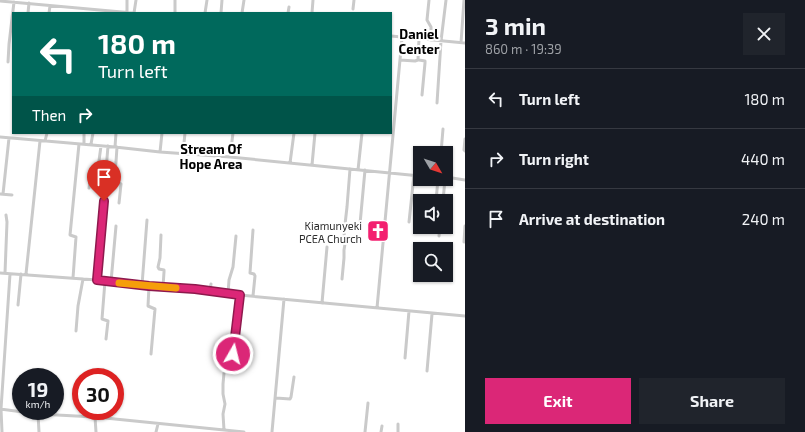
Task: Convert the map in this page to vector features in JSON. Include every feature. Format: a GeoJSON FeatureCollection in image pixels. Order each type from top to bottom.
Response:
{"type":"FeatureCollection","features":[{"type":"Feature","properties":{"kind":"street"},"geometry":{"type":"LineString","coordinates":[[0,0],[116,12]]}},
{"type":"Feature","properties":{"kind":"street"},"geometry":{"type":"LineString","coordinates":[[127,12],[128,0]]}},
{"type":"Feature","properties":{"kind":"street"},"geometry":{"type":"LineString","coordinates":[[134,12],[136,0]]}},
{"type":"Feature","properties":{"kind":"street"},"geometry":{"type":"LineString","coordinates":[[175,0],[175,12]]}},
{"type":"Feature","properties":{"kind":"street"},"geometry":{"type":"LineString","coordinates":[[205,12],[206,0]]}},
{"type":"Feature","properties":{"kind":"street"},"geometry":{"type":"LineString","coordinates":[[221,12],[222,0]]}},
{"type":"Feature","properties":{"kind":"street"},"geometry":{"type":"LineString","coordinates":[[242,12],[244,0]]}},
{"type":"Feature","properties":{"kind":"street"},"geometry":{"type":"LineString","coordinates":[[312,12],[313,0]]}},
{"type":"Feature","properties":{"kind":"street"},"geometry":{"type":"LineString","coordinates":[[353,9],[354,0]]}},
{"type":"Feature","properties":{"kind":"street"},"geometry":{"type":"LineString","coordinates":[[429,0],[427,20],[431,27],[431,40]]}},
{"type":"Feature","properties":{"kind":"street"},"geometry":{"type":"LineString","coordinates":[[437,103],[441,41],[446,0]]}},
{"type":"Feature","properties":{"kind":"street"},"geometry":{"type":"LineString","coordinates":[[461,43],[464,0]]}},
{"type":"Feature","properties":{"kind":"street"},"geometry":{"type":"LineString","coordinates":[[13,12],[14,2]]}},
{"type":"Feature","properties":{"kind":"street"},"geometry":{"type":"LineString","coordinates":[[28,12],[29,3]]}},
{"type":"Feature","properties":{"kind":"street"},"geometry":{"type":"LineString","coordinates":[[49,12],[50,6]]}},
{"type":"Feature","properties":{"kind":"street"},"geometry":{"type":"LineString","coordinates":[[288,12],[289,7]]}},
{"type":"Feature","properties":{"kind":"street"},"geometry":{"type":"LineString","coordinates":[[8,62],[12,19]]}},
{"type":"Feature","properties":{"kind":"street"},"geometry":{"type":"LineString","coordinates":[[392,36],[465,43]]}},
{"type":"Feature","properties":{"kind":"street"},"geometry":{"type":"LineString","coordinates":[[377,308],[402,38]]}},
{"type":"Feature","properties":{"kind":"street"},"geometry":{"type":"LineString","coordinates":[[418,60],[419,39]]}},
{"type":"Feature","properties":{"kind":"street"},"geometry":{"type":"LineString","coordinates":[[400,60],[425,61],[422,95]]}},
{"type":"Feature","properties":{"kind":"street"},"geometry":{"type":"LineString","coordinates":[[442,146],[443,129]]}},
{"type":"Feature","properties":{"kind":"street"},"geometry":{"type":"LineString","coordinates":[[45,141],[46,134]]}},
{"type":"Feature","properties":{"kind":"street"},"geometry":{"type":"LineString","coordinates":[[84,134],[84,144]]}},
{"type":"Feature","properties":{"kind":"street"},"geometry":{"type":"LineString","coordinates":[[91,144],[93,134]]}},
{"type":"Feature","properties":{"kind":"street"},"geometry":{"type":"LineString","coordinates":[[116,134],[114,181],[121,184],[119,203]]}},
{"type":"Feature","properties":{"kind":"street"},"geometry":{"type":"LineString","coordinates":[[160,152],[162,134]]}},
{"type":"Feature","properties":{"kind":"street"},"geometry":{"type":"LineString","coordinates":[[183,153],[185,134]]}},
{"type":"Feature","properties":{"kind":"street"},"geometry":{"type":"LineString","coordinates":[[230,157],[233,134]]}},
{"type":"Feature","properties":{"kind":"street"},"geometry":{"type":"LineString","coordinates":[[290,163],[294,134]]}},
{"type":"Feature","properties":{"kind":"street"},"geometry":{"type":"LineString","coordinates":[[312,165],[315,134]]}},
{"type":"Feature","properties":{"kind":"street"},"geometry":{"type":"LineString","coordinates":[[358,170],[362,134]]}},
{"type":"Feature","properties":{"kind":"street"},"geometry":{"type":"LineString","coordinates":[[0,137],[91,144],[160,152],[230,157],[413,175]]}},
{"type":"Feature","properties":{"kind":"street"},"geometry":{"type":"LineString","coordinates":[[9,138],[2,194],[12,194]]}},
{"type":"Feature","properties":{"kind":"street"},"geometry":{"type":"LineString","coordinates":[[465,139],[465,151]]}},
{"type":"Feature","properties":{"kind":"street"},"geometry":{"type":"LineString","coordinates":[[26,274],[40,141]]}},
{"type":"Feature","properties":{"kind":"street"},"geometry":{"type":"LineString","coordinates":[[73,278],[76,237],[70,235],[79,144]]}},
{"type":"Feature","properties":{"kind":"street"},"geometry":{"type":"LineString","coordinates":[[89,188],[92,169],[98,168],[101,146]]}},
{"type":"Feature","properties":{"kind":"street"},"geometry":{"type":"LineString","coordinates":[[97,280],[108,146]]}},
{"type":"Feature","properties":{"kind":"street"},"geometry":{"type":"LineString","coordinates":[[342,279],[345,244],[344,233],[350,169]]}},
{"type":"Feature","properties":{"kind":"street"},"geometry":{"type":"LineString","coordinates":[[360,224],[365,170]]}},
{"type":"Feature","properties":{"kind":"street"},"geometry":{"type":"LineString","coordinates":[[453,179],[465,180]]}},
{"type":"Feature","properties":{"kind":"street"},"geometry":{"type":"LineString","coordinates":[[409,222],[413,184]]}},
{"type":"Feature","properties":{"kind":"street"},"geometry":{"type":"LineString","coordinates":[[5,273],[6,215]]}},
{"type":"Feature","properties":{"kind":"street"},"geometry":{"type":"LineString","coordinates":[[142,285],[147,220]]}},
{"type":"Feature","properties":{"kind":"street"},"geometry":{"type":"LineString","coordinates":[[111,282],[116,226]]}},
{"type":"Feature","properties":{"kind":"street"},"geometry":{"type":"LineString","coordinates":[[464,242],[465,226]]}},
{"type":"Feature","properties":{"kind":"street"},"geometry":{"type":"LineString","coordinates":[[253,230],[250,272],[255,276],[253,296]]}},
{"type":"Feature","properties":{"kind":"street"},"geometry":{"type":"LineString","coordinates":[[161,235],[158,267],[159,269],[164,270],[163,287]]}},
{"type":"Feature","properties":{"kind":"street"},"geometry":{"type":"LineString","coordinates":[[228,294],[229,280],[233,267],[236,236]]}},
{"type":"Feature","properties":{"kind":"street"},"geometry":{"type":"LineString","coordinates":[[322,303],[327,247]]}},
{"type":"Feature","properties":{"kind":"street"},"geometry":{"type":"LineString","coordinates":[[0,273],[97,280],[432,314],[465,316]]}},
{"type":"Feature","properties":{"kind":"street"},"geometry":{"type":"LineString","coordinates":[[2,432],[0,409],[10,274]]}},
{"type":"Feature","properties":{"kind":"street"},"geometry":{"type":"LineString","coordinates":[[18,304],[21,274]]}},
{"type":"Feature","properties":{"kind":"street"},"geometry":{"type":"LineString","coordinates":[[76,331],[78,306],[83,279]]}},
{"type":"Feature","properties":{"kind":"street"},"geometry":{"type":"LineString","coordinates":[[105,281],[102,319],[108,321],[106,339]]}},
{"type":"Feature","properties":{"kind":"street"},"geometry":{"type":"LineString","coordinates":[[210,291],[211,284]]}},
{"type":"Feature","properties":{"kind":"street"},"geometry":{"type":"LineString","coordinates":[[149,286],[148,306],[155,309],[151,354]]}},
{"type":"Feature","properties":{"kind":"street"},"geometry":{"type":"LineString","coordinates":[[233,354],[240,295]]}},
{"type":"Feature","properties":{"kind":"street"},"geometry":{"type":"LineString","coordinates":[[272,432],[284,299]]}},
{"type":"Feature","properties":{"kind":"street"},"geometry":{"type":"LineString","coordinates":[[405,358],[410,311]]}},
{"type":"Feature","properties":{"kind":"street"},"geometry":{"type":"LineString","coordinates":[[427,371],[432,314]]}},
{"type":"Feature","properties":{"kind":"street"},"geometry":{"type":"LineString","coordinates":[[224,373],[224,430]]}},
{"type":"Feature","properties":{"kind":"street"},"geometry":{"type":"LineString","coordinates":[[276,398],[290,399],[294,377]]}},
{"type":"Feature","properties":{"kind":"street"},"geometry":{"type":"LineString","coordinates":[[365,432],[368,403]]}},
{"type":"Feature","properties":{"kind":"street"},"geometry":{"type":"LineString","coordinates":[[0,409],[12,411]]}},
{"type":"Feature","properties":{"kind":"street"},"geometry":{"type":"LineString","coordinates":[[38,420],[39,432]]}},
{"type":"Feature","properties":{"kind":"street"},"geometry":{"type":"LineString","coordinates":[[95,420],[96,432]]}},
{"type":"Feature","properties":{"kind":"street"},"geometry":{"type":"LineString","coordinates":[[119,420],[244,432]]}},
{"type":"Feature","properties":{"kind":"street"},"geometry":{"type":"LineString","coordinates":[[156,432],[158,424]]}},
{"type":"Feature","properties":{"kind":"street"},"geometry":{"type":"LineString","coordinates":[[398,424],[398,432]]}},
{"type":"Feature","properties":{"kind":"street"},"geometry":{"type":"LineString","coordinates":[[381,432],[382,426]]}},
{"type":"Feature","properties":{"kind":"slow traffic"},"geometry":{"type":"LineString","coordinates":[[119,283],[176,288]]}},
{"type":"Feature","properties":{"kind":"place","name":"Kiamunyeki PCEA Church"},"geometry":{"type":"Point","coordinates":[378,231]}},
{"type":"Feature","properties":{"kind":"district","name":"Daniel Center"},"geometry":{"type":"Point","coordinates":[419,42]}},
{"type":"Feature","properties":{"kind":"district","name":"Stream Of Hope Area"},"geometry":{"type":"Point","coordinates":[211,156]}},
{"type":"Feature","properties":{"kind":"route"},"geometry":{"type":"LineString","coordinates":[[104,201],[97,280],[149,286],[195,289],[240,295],[233,354]]}}]}
